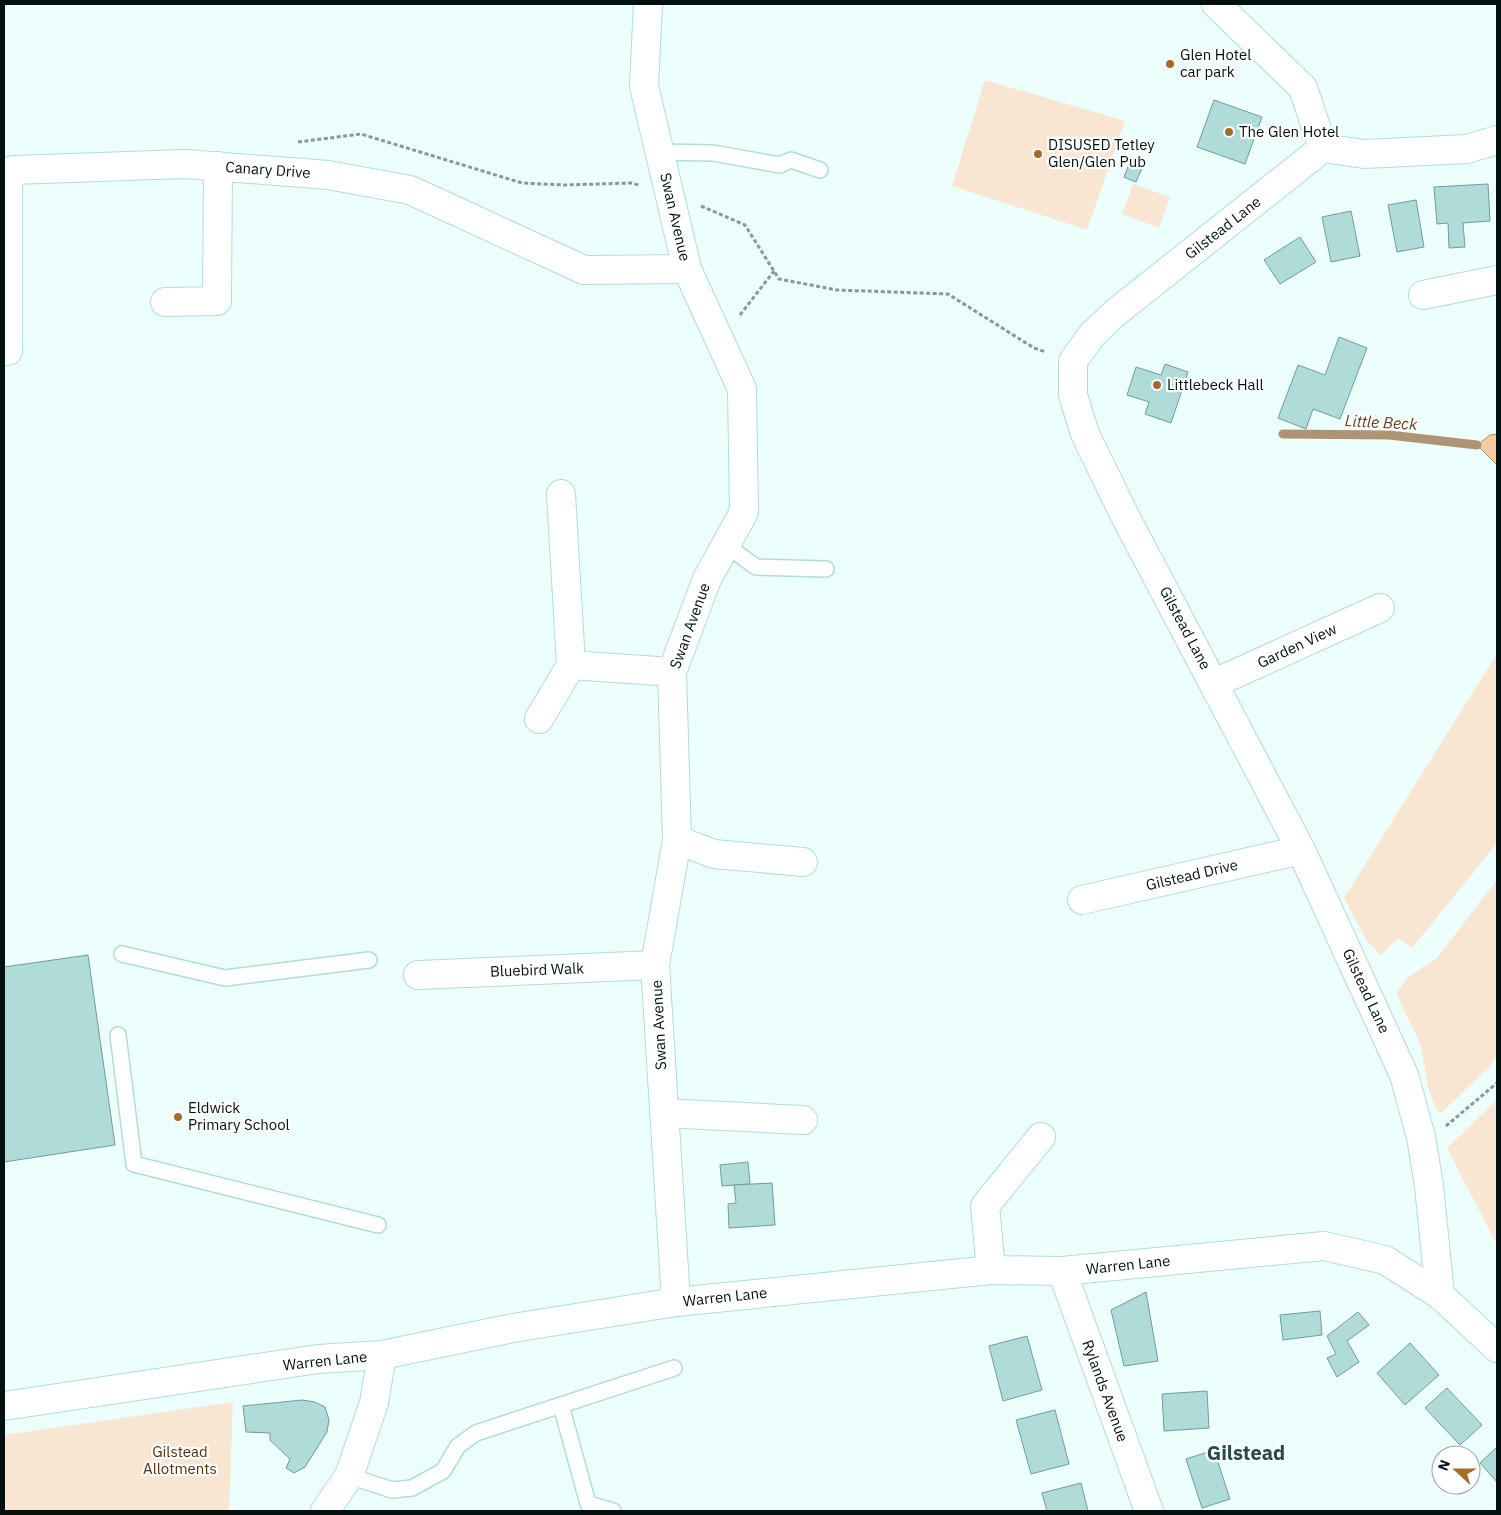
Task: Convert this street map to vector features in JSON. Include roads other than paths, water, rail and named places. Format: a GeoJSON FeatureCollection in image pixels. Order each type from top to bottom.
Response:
{"type":"FeatureCollection","features":[{"type":"Feature","properties":{"kind":"street","name":"Swan Avenue"},"geometry":{"type":"LineString","coordinates":[[648,4],[644,86],[687,269],[742,389],[744,512],[707,579],[672,672],[677,840],[655,965],[676,1302]]}},
{"type":"Feature","properties":{"kind":"street"},"geometry":{"type":"LineString","coordinates":[[1216,4],[1304,88],[1323,148],[1364,154],[1467,149],[1497,140]]}},
{"type":"Feature","properties":{"kind":"street","name":"Gilstead Lane"},"geometry":{"type":"LineString","coordinates":[[1323,148],[1115,313],[1092,335],[1073,361],[1074,395],[1085,434],[1126,518],[1215,683],[1301,850],[1404,1075],[1421,1137],[1429,1186],[1440,1295]]}},
{"type":"Feature","properties":{"kind":"street","name":"Canary Drive"},"geometry":{"type":"LineString","coordinates":[[8,351],[8,182],[13,170],[185,164],[328,175],[410,190],[584,270],[687,269]]}},
{"type":"Feature","properties":{"kind":"street"},"geometry":{"type":"LineString","coordinates":[[166,302],[218,301],[218,166]]}},
{"type":"Feature","properties":{"kind":"street"},"geometry":{"type":"LineString","coordinates":[[1423,295],[1497,280]]}},
{"type":"Feature","properties":{"kind":"street"},"geometry":{"type":"LineString","coordinates":[[540,719],[571,665],[561,494]]}},
{"type":"Feature","properties":{"kind":"street","name":"Garden View"},"geometry":{"type":"LineString","coordinates":[[1215,683],[1380,608]]}},
{"type":"Feature","properties":{"kind":"street"},"geometry":{"type":"LineString","coordinates":[[571,665],[672,672]]}},
{"type":"Feature","properties":{"kind":"street"},"geometry":{"type":"LineString","coordinates":[[677,840],[714,854],[803,862]]}},
{"type":"Feature","properties":{"kind":"street","name":"Gilstead Drive"},"geometry":{"type":"LineString","coordinates":[[1082,900],[1301,850]]}},
{"type":"Feature","properties":{"kind":"street","name":"Bluebird Walk"},"geometry":{"type":"LineString","coordinates":[[418,975],[655,965]]}},
{"type":"Feature","properties":{"kind":"street"},"geometry":{"type":"LineString","coordinates":[[664,1113],[803,1120]]}},
{"type":"Feature","properties":{"kind":"street"},"geometry":{"type":"LineString","coordinates":[[991,1270],[985,1206],[1041,1137]]}},
{"type":"Feature","properties":{"kind":"street","name":"Warren Lane"},"geometry":{"type":"LineString","coordinates":[[4,1406],[318,1359],[382,1355],[513,1328],[676,1302],[991,1270],[1062,1272],[1324,1246],[1385,1260],[1440,1295]]}},
{"type":"Feature","properties":{"kind":"street","name":"Rylands Avenue"},"geometry":{"type":"LineString","coordinates":[[1062,1272],[1148,1511]]}},
{"type":"Feature","properties":{"kind":"street"},"geometry":{"type":"LineString","coordinates":[[1440,1295],[1497,1348]]}},
{"type":"Feature","properties":{"kind":"street"},"geometry":{"type":"LineString","coordinates":[[326,1511],[349,1476],[374,1403],[382,1355]]}},
{"type":"Feature","properties":{"kind":"lane"},"geometry":{"type":"LineString","coordinates":[[659,152],[714,153],[780,165],[791,160],[820,170]]}},
{"type":"Feature","properties":{"kind":"lane"},"geometry":{"type":"LineString","coordinates":[[726,545],[756,567],[826,569]]}},
{"type":"Feature","properties":{"kind":"lane"},"geometry":{"type":"LineString","coordinates":[[122,954],[226,978],[369,960]]}},
{"type":"Feature","properties":{"kind":"lane"},"geometry":{"type":"LineString","coordinates":[[118,1035],[134,1164],[378,1225]]}},
{"type":"Feature","properties":{"kind":"lane"},"geometry":{"type":"LineString","coordinates":[[349,1476],[392,1490],[412,1488],[443,1471],[458,1446],[476,1433],[674,1368]]}},
{"type":"Feature","properties":{"kind":"lane"},"geometry":{"type":"LineString","coordinates":[[561,1405],[588,1504],[613,1511]]}},
{"type":"Feature","properties":{"kind":"waterway","name":"Little Beck"},"geometry":{"type":"LineString","coordinates":[[1283,434],[1389,435],[1477,445]]}},
{"type":"Feature","properties":{"kind":"place","name":"Glen Hotel car park"},"geometry":{"type":"Point","coordinates":[1170,64]}},
{"type":"Feature","properties":{"kind":"place","name":"The Glen Hotel"},"geometry":{"type":"Point","coordinates":[1229,132]}},
{"type":"Feature","properties":{"kind":"place","name":"DISUSED Tetley Glen/Glen Pub"},"geometry":{"type":"Point","coordinates":[1038,154]}},
{"type":"Feature","properties":{"kind":"place","name":"Littlebeck Hall"},"geometry":{"type":"Point","coordinates":[1157,385]}},
{"type":"Feature","properties":{"kind":"place","name":"Eldwick Primary School"},"geometry":{"type":"Point","coordinates":[178,1117]}},
{"type":"Feature","properties":{"kind":"district","name":"Gilstead"},"geometry":{"type":"Point","coordinates":[1246,1453]}},
{"type":"Feature","properties":{"kind":"park label","name":"Gilstead Allotments"},"geometry":{"type":"Point","coordinates":[180,1460]}}]}
